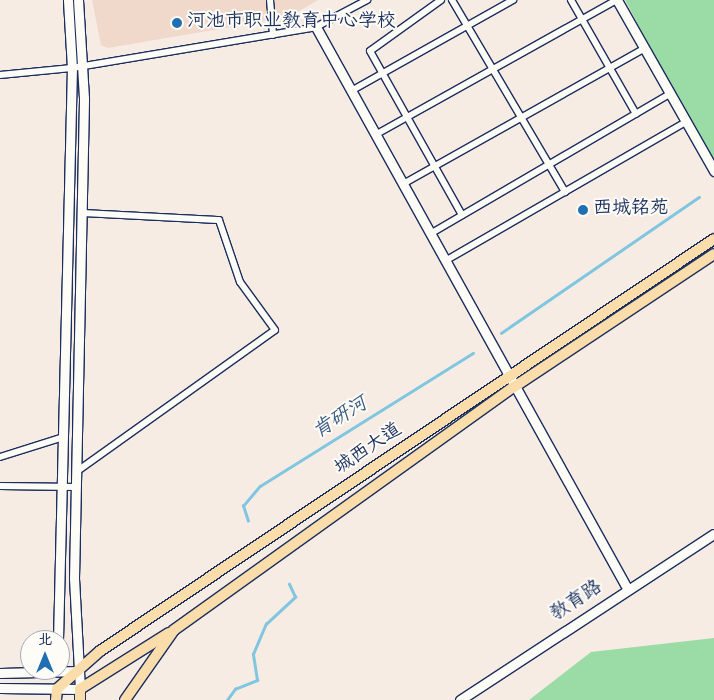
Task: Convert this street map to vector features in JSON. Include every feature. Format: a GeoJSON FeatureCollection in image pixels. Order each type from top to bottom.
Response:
{"type":"FeatureCollection","features":[{"type":"Feature","properties":{"kind":"main road"},"geometry":{"type":"LineString","coordinates":[[58,630],[72,68],[68,0]]}},
{"type":"Feature","properties":{"kind":"main road"},"geometry":{"type":"LineString","coordinates":[[78,0],[84,66],[76,472],[80,700]]}},
{"type":"Feature","properties":{"kind":"main road"},"geometry":{"type":"LineString","coordinates":[[617,0],[714,171]]}},
{"type":"Feature","properties":{"kind":"main road"},"geometry":{"type":"LineString","coordinates":[[316,28],[627,588]]}},
{"type":"Feature","properties":{"kind":"main road","name":"城西大道"},"geometry":{"type":"LineString","coordinates":[[57,689],[80,671],[100,651],[714,239]]}},
{"type":"Feature","properties":{"kind":"main road","name":"城西大道"},"geometry":{"type":"LineString","coordinates":[[125,700],[174,630],[514,387],[714,254]]}},
{"type":"Feature","properties":{"kind":"main road","name":"教育路"},"geometry":{"type":"LineString","coordinates":[[460,700],[627,588],[714,534]]}},
{"type":"Feature","properties":{"kind":"main road"},"geometry":{"type":"LineString","coordinates":[[0,688],[80,689],[174,630]]}},
{"type":"Feature","properties":{"kind":"main road"},"geometry":{"type":"LineString","coordinates":[[70,671],[80,671]]}},
{"type":"Feature","properties":{"kind":"main road"},"geometry":{"type":"LineString","coordinates":[[0,674],[20,673]]}},
{"type":"Feature","properties":{"kind":"main road"},"geometry":{"type":"LineString","coordinates":[[56,700],[57,680]]}},
{"type":"Feature","properties":{"kind":"street"},"geometry":{"type":"LineString","coordinates":[[270,0],[273,35]]}},
{"type":"Feature","properties":{"kind":"street"},"geometry":{"type":"LineString","coordinates":[[0,75],[72,68],[316,28],[367,0]]}},
{"type":"Feature","properties":{"kind":"street"},"geometry":{"type":"LineString","coordinates":[[441,0],[370,52],[408,116],[462,215]]}},
{"type":"Feature","properties":{"kind":"street"},"geometry":{"type":"LineString","coordinates":[[452,0],[523,117],[565,192]]}},
{"type":"Feature","properties":{"kind":"street"},"geometry":{"type":"LineString","coordinates":[[351,91],[512,0]]}},
{"type":"Feature","properties":{"kind":"street"},"geometry":{"type":"LineString","coordinates":[[571,0],[636,114]]}},
{"type":"Feature","properties":{"kind":"street"},"geometry":{"type":"LineString","coordinates":[[375,135],[617,0]]}},
{"type":"Feature","properties":{"kind":"street"},"geometry":{"type":"LineString","coordinates":[[402,184],[645,48]]}},
{"type":"Feature","properties":{"kind":"street"},"geometry":{"type":"LineString","coordinates":[[430,234],[670,94]]}},
{"type":"Feature","properties":{"kind":"street"},"geometry":{"type":"LineString","coordinates":[[445,261],[686,122]]}},
{"type":"Feature","properties":{"kind":"street"},"geometry":{"type":"LineString","coordinates":[[76,472],[275,330],[240,282],[219,220],[81,213]]}},
{"type":"Feature","properties":{"kind":"street"},"geometry":{"type":"LineString","coordinates":[[0,457],[64,437]]}},
{"type":"Feature","properties":{"kind":"street"},"geometry":{"type":"LineString","coordinates":[[0,486],[76,487]]}},
{"type":"Feature","properties":{"kind":"shaded area","name":"河池市职业教育中心学校"},"geometry":{"type":"Polygon","coordinates":[[[92,0],[318,0],[289,17],[108,48],[101,45],[92,0]]]}},
{"type":"Feature","properties":{"kind":"green space"},"geometry":{"type":"Polygon","coordinates":[[[625,0],[714,0],[714,166],[669,83],[625,0]]]}},
{"type":"Feature","properties":{"kind":"green space"},"geometry":{"type":"Polygon","coordinates":[[[714,638],[714,700],[529,700],[591,652],[714,638]]]}},
{"type":"Feature","properties":{"kind":"waterway","name":"肯研河"},"geometry":{"type":"LineString","coordinates":[[501,333],[699,197]]}},
{"type":"Feature","properties":{"kind":"waterway","name":"肯研河"},"geometry":{"type":"LineString","coordinates":[[248,521],[243,506],[260,486],[473,353]]}},
{"type":"Feature","properties":{"kind":"waterway","name":"肯研河"},"geometry":{"type":"LineString","coordinates":[[227,700],[235,689],[257,680],[253,654],[266,624],[295,597],[289,584]]}},
{"type":"Feature","properties":{"kind":"place","name":"河池市职业教育中心学校"},"geometry":{"type":"Point","coordinates":[177,23]}},
{"type":"Feature","properties":{"kind":"place","name":"西城铭苑"},"geometry":{"type":"Point","coordinates":[583,210]}}]}
